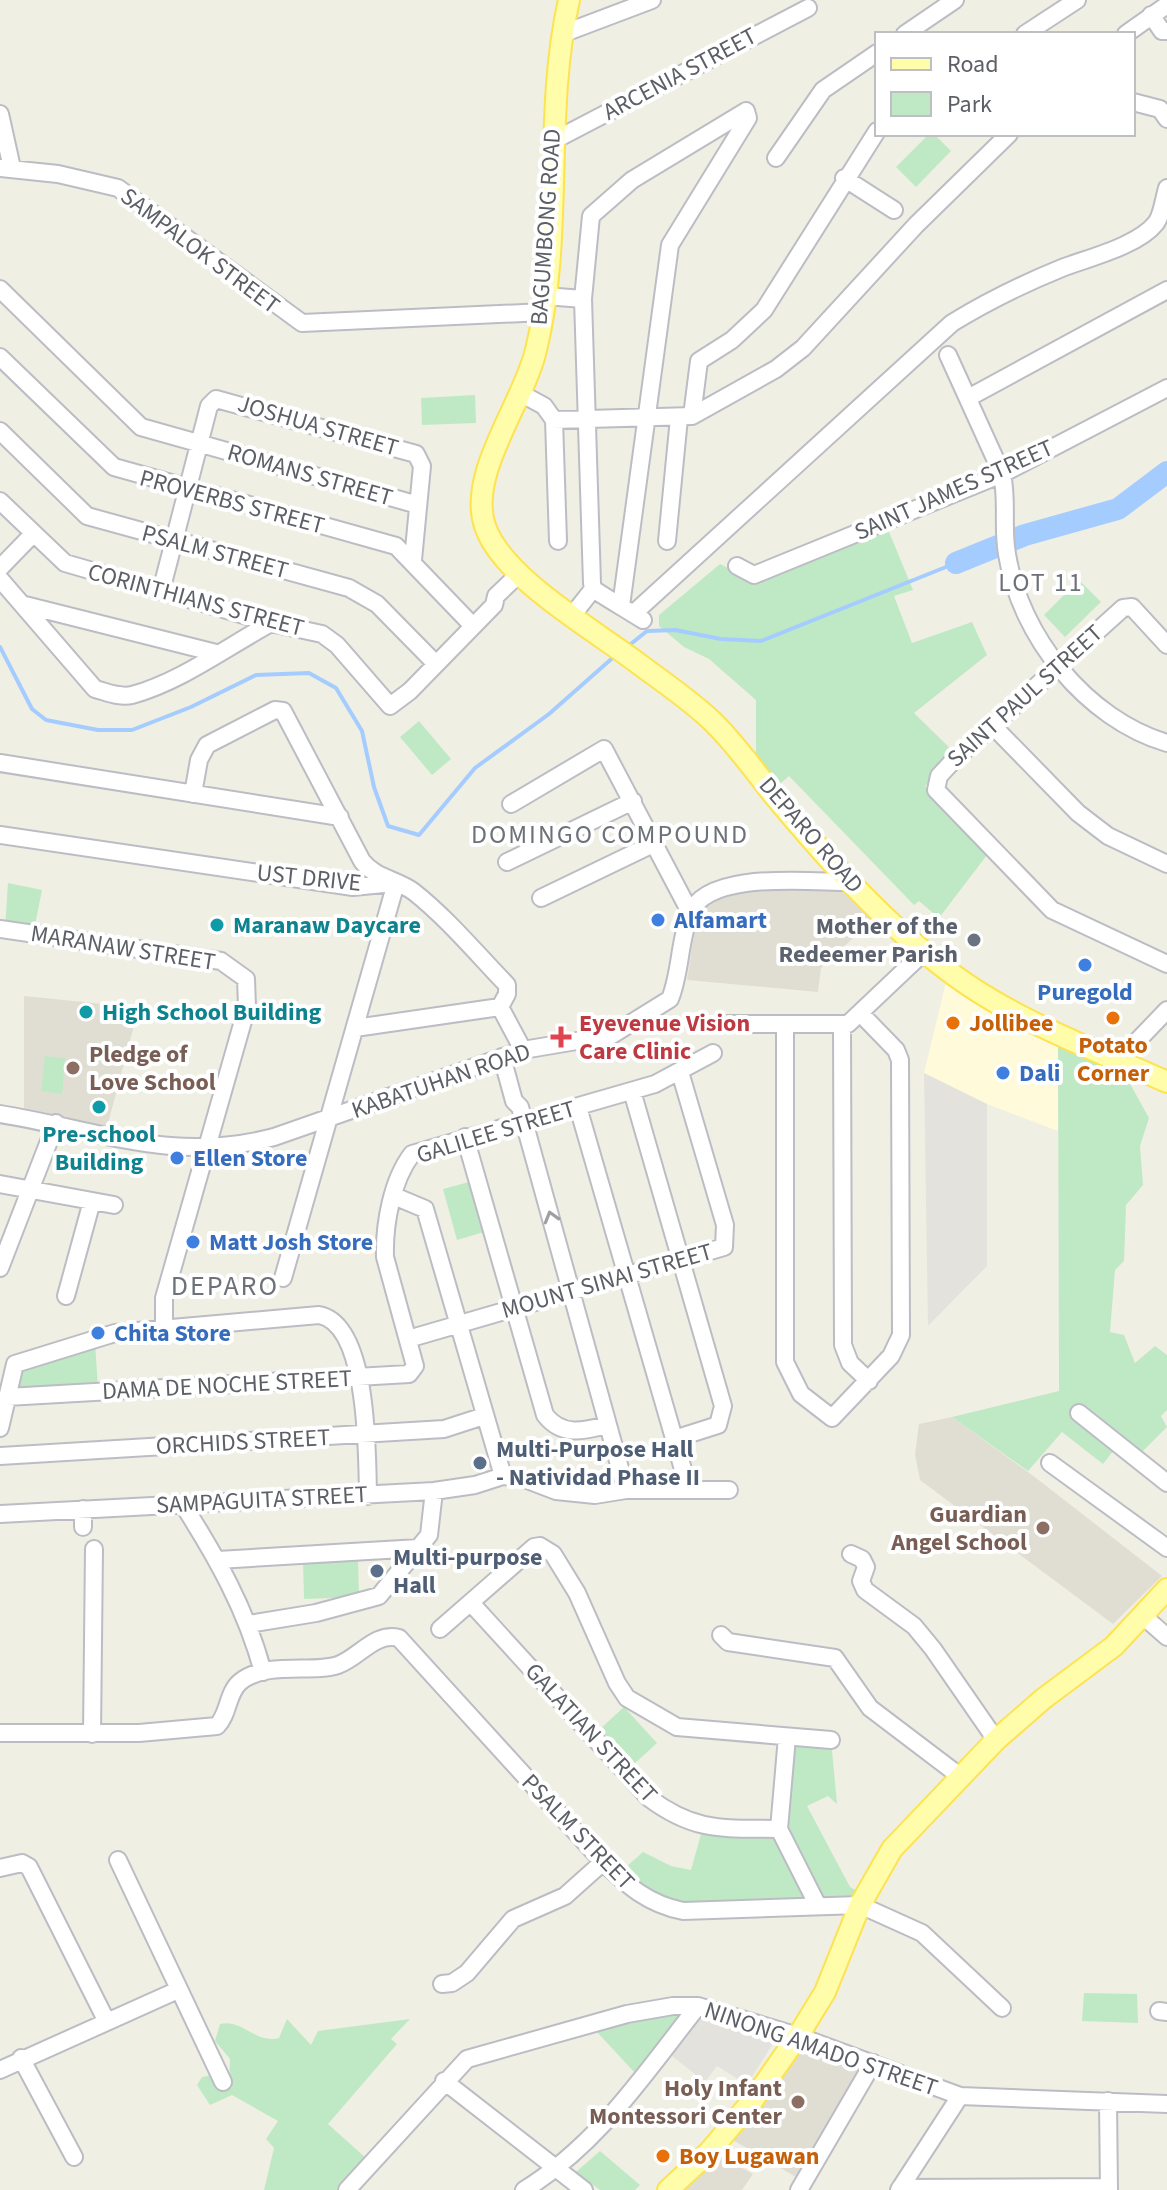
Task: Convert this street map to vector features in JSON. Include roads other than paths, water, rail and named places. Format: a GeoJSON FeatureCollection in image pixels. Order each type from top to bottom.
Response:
{"type":"FeatureCollection","features":[{"type":"Feature","properties":{"kind":"main road","name":"BAGUMBONG ROAD"},"geometry":{"type":"LineString","coordinates":[[569,0],[562,34],[553,141],[544,304],[535,356],[486,473],[481,510],[485,529],[524,577],[571,617],[636,661]]}},
{"type":"Feature","properties":{"kind":"main road","name":"DEPARO ROAD"},"geometry":{"type":"LineString","coordinates":[[636,661],[713,722],[848,882],[924,952],[982,993],[1167,1082]]}},
{"type":"Feature","properties":{"kind":"main road"},"geometry":{"type":"LineString","coordinates":[[668,2190],[709,2152],[798,2036],[825,1992],[860,1905],[892,1849],[996,1740],[1043,1699],[1114,1646],[1167,1589]]}},
{"type":"Feature","properties":{"kind":"street"},"geometry":{"type":"LineString","coordinates":[[562,34],[652,0]]}},
{"type":"Feature","properties":{"kind":"street"},"geometry":{"type":"LineString","coordinates":[[908,32],[955,0]]}},
{"type":"Feature","properties":{"kind":"street"},"geometry":{"type":"LineString","coordinates":[[1028,32],[1069,2]]}},
{"type":"Feature","properties":{"kind":"street"},"geometry":{"type":"LineString","coordinates":[[1129,32],[1167,5]]}},
{"type":"Feature","properties":{"kind":"street","name":"ARCENIA STREET"},"geometry":{"type":"LineString","coordinates":[[553,141],[808,8]]}},
{"type":"Feature","properties":{"kind":"street"},"geometry":{"type":"LineString","coordinates":[[1151,15],[1162,31],[1167,31]]}},
{"type":"Feature","properties":{"kind":"street"},"geometry":{"type":"LineString","coordinates":[[776,158],[823,90],[875,54]]}},
{"type":"Feature","properties":{"kind":"street"},"geometry":{"type":"LineString","coordinates":[[1135,103],[1160,109],[1167,119]]}},
{"type":"Feature","properties":{"kind":"street"},"geometry":{"type":"LineString","coordinates":[[571,617],[593,589],[583,299],[589,224],[596,209],[632,180],[740,112],[748,111],[748,118],[672,239],[644,420],[632,613]]}},
{"type":"Feature","properties":{"kind":"street"},"geometry":{"type":"LineString","coordinates":[[0,114],[6,168]]}},
{"type":"Feature","properties":{"kind":"street"},"geometry":{"type":"LineString","coordinates":[[667,541],[685,417],[699,361],[732,340],[764,310],[844,178],[875,134]]}},
{"type":"Feature","properties":{"kind":"street"},"geometry":{"type":"LineString","coordinates":[[554,420],[685,417],[737,394],[803,348],[916,225],[1007,136]]}},
{"type":"Feature","properties":{"kind":"street","name":"SAMPALOK STREET"},"geometry":{"type":"LineString","coordinates":[[6,168],[118,188],[302,323],[583,299]]}},
{"type":"Feature","properties":{"kind":"street"},"geometry":{"type":"LineString","coordinates":[[844,178],[894,210]]}},
{"type":"Feature","properties":{"kind":"street"},"geometry":{"type":"LineString","coordinates":[[632,613],[952,323],[980,306],[1061,269],[1105,255],[1130,240],[1157,223],[1167,188]]}},
{"type":"Feature","properties":{"kind":"street","name":"ROMANS STREET"},"geometry":{"type":"LineString","coordinates":[[0,289],[132,421],[151,432],[418,505]]}},
{"type":"Feature","properties":{"kind":"street"},"geometry":{"type":"LineString","coordinates":[[968,398],[1167,290]]}},
{"type":"Feature","properties":{"kind":"street"},"geometry":{"type":"LineString","coordinates":[[948,355],[1002,474],[1006,495],[1005,544],[1022,611],[1058,663],[1108,715],[1133,732],[1167,743]]}},
{"type":"Feature","properties":{"kind":"street","name":"PROVERBS STREET"},"geometry":{"type":"LineString","coordinates":[[0,357],[105,461],[126,473],[396,546],[413,560],[473,626]]}},
{"type":"Feature","properties":{"kind":"street","name":"SAINT JAMES STREET"},"geometry":{"type":"LineString","coordinates":[[737,566],[754,575],[1002,474],[1167,388]]}},
{"type":"Feature","properties":{"kind":"street"},"geometry":{"type":"LineString","coordinates":[[520,393],[544,406],[554,420],[558,541]]}},
{"type":"Feature","properties":{"kind":"street","name":"JOSHUA STREET"},"geometry":{"type":"LineString","coordinates":[[209,406],[223,399],[416,454],[422,466],[413,560]]}},
{"type":"Feature","properties":{"kind":"street","name":"ROMANS STREET"},"geometry":{"type":"LineString","coordinates":[[161,591],[209,406]]}},
{"type":"Feature","properties":{"kind":"street","name":"PSALM STREET"},"geometry":{"type":"LineString","coordinates":[[0,431],[87,516],[365,595],[436,664]]}},
{"type":"Feature","properties":{"kind":"street","name":"CORINTHIANS STREET"},"geometry":{"type":"LineString","coordinates":[[0,501],[65,563],[271,623],[322,634],[337,645],[387,705],[395,705],[436,664]]}},
{"type":"Feature","properties":{"kind":"street"},"geometry":{"type":"LineString","coordinates":[[0,568],[33,534]]}},
{"type":"Feature","properties":{"kind":"street"},"geometry":{"type":"LineString","coordinates":[[436,664],[494,605],[504,604],[524,577]]}},
{"type":"Feature","properties":{"kind":"street"},"geometry":{"type":"LineString","coordinates":[[0,579],[95,689],[113,695],[129,696],[271,623]]}},
{"type":"Feature","properties":{"kind":"street"},"geometry":{"type":"LineString","coordinates":[[593,589],[632,613]]}},
{"type":"Feature","properties":{"kind":"street"},"geometry":{"type":"LineString","coordinates":[[25,605],[216,653]]}},
{"type":"Feature","properties":{"kind":"street","name":"SAINT PAUL STREET"},"geometry":{"type":"LineString","coordinates":[[1167,645],[1132,607],[1123,608],[1058,663],[939,776],[936,790],[1052,910],[1167,964]]}},
{"type":"Feature","properties":{"kind":"street"},"geometry":{"type":"LineString","coordinates":[[193,794],[199,760],[207,745],[280,709],[287,716],[368,869],[396,883],[283,1278]]}},
{"type":"Feature","properties":{"kind":"street"},"geometry":{"type":"LineString","coordinates":[[992,725],[1078,813],[1108,836],[1167,864]]}},
{"type":"Feature","properties":{"kind":"street"},"geometry":{"type":"LineString","coordinates":[[511,804],[602,748],[610,754],[690,912],[706,893],[730,885],[848,882]]}},
{"type":"Feature","properties":{"kind":"street"},"geometry":{"type":"LineString","coordinates":[[0,763],[340,817]]}},
{"type":"Feature","properties":{"kind":"street"},"geometry":{"type":"LineString","coordinates":[[507,862],[633,801]]}},
{"type":"Feature","properties":{"kind":"street","name":"UST DRIVE"},"geometry":{"type":"LineString","coordinates":[[0,835],[353,887],[396,883],[413,891],[507,985],[507,994],[500,1007],[523,1099],[522,1114],[626,1490]]}},
{"type":"Feature","properties":{"kind":"street"},"geometry":{"type":"LineString","coordinates":[[541,898],[655,843]]}},
{"type":"Feature","properties":{"kind":"street","name":"KABATUHAN ROAD"},"geometry":{"type":"LineString","coordinates":[[0,1114],[56,1123],[155,1146],[208,1149],[251,1143],[512,1054],[612,1035],[670,999],[690,912]]}},
{"type":"Feature","properties":{"kind":"street","name":"MARANAW STREET"},"geometry":{"type":"LineString","coordinates":[[0,929],[221,961],[246,979],[247,1007],[164,1298],[164,1328]]}},
{"type":"Feature","properties":{"kind":"street"},"geometry":{"type":"LineString","coordinates":[[722,1024],[842,1026],[862,1015],[924,952]]}},
{"type":"Feature","properties":{"kind":"street"},"geometry":{"type":"LineString","coordinates":[[355,1028],[500,1007]]}},
{"type":"Feature","properties":{"kind":"street"},"geometry":{"type":"LineString","coordinates":[[1119,1060],[1167,1010]]}},
{"type":"Feature","properties":{"kind":"street"},"geometry":{"type":"LineString","coordinates":[[785,1025],[785,1362],[801,1394],[829,1418],[839,1415],[869,1381],[896,1349],[901,1335],[900,1066],[896,1050],[862,1015]]}},
{"type":"Feature","properties":{"kind":"street"},"geometry":{"type":"LineString","coordinates":[[842,1026],[843,1345],[850,1363],[869,1381]]}},
{"type":"Feature","properties":{"kind":"street","name":"GALILEE STREET"},"geometry":{"type":"LineString","coordinates":[[408,1339],[385,1257],[384,1242],[394,1196],[405,1162],[412,1154],[522,1114],[578,1107],[632,1091],[680,1072],[713,1053]]}},
{"type":"Feature","properties":{"kind":"street","name":"MOUNT SINAI STREET"},"geometry":{"type":"LineString","coordinates":[[408,1339],[724,1247],[727,1235],[680,1072]]}},
{"type":"Feature","properties":{"kind":"street"},"geometry":{"type":"LineString","coordinates":[[632,1091],[684,1261],[723,1416],[718,1425],[674,1439]]}},
{"type":"Feature","properties":{"kind":"street"},"geometry":{"type":"LineString","coordinates":[[578,1107],[689,1490]]}},
{"type":"Feature","properties":{"kind":"street"},"geometry":{"type":"LineString","coordinates":[[0,1268],[56,1123]]}},
{"type":"Feature","properties":{"kind":"street"},"geometry":{"type":"LineString","coordinates":[[465,1137],[545,1415],[553,1426],[570,1432],[607,1425]]}},
{"type":"Feature","properties":{"kind":"street"},"geometry":{"type":"LineString","coordinates":[[0,1184],[114,1205]]}},
{"type":"Feature","properties":{"kind":"street"},"geometry":{"type":"LineString","coordinates":[[394,1196],[425,1209],[503,1476],[522,1478],[556,1491],[595,1495],[626,1490],[729,1490]]}},
{"type":"Feature","properties":{"kind":"street"},"geometry":{"type":"LineString","coordinates":[[66,1296],[92,1201]]}},
{"type":"Feature","properties":{"kind":"street"},"geometry":{"type":"LineString","coordinates":[[0,1428],[15,1364],[115,1333],[331,1317],[340,1325],[360,1378],[368,1496]]}},
{"type":"Feature","properties":{"kind":"street","name":"DAMA DE NOCHE STREET"},"geometry":{"type":"LineString","coordinates":[[7,1397],[409,1374],[415,1366],[408,1339]]}},
{"type":"Feature","properties":{"kind":"street"},"geometry":{"type":"LineString","coordinates":[[1079,1413],[1167,1483]]}},
{"type":"Feature","properties":{"kind":"street","name":"ORCHIDS STREET"},"geometry":{"type":"LineString","coordinates":[[0,1456],[444,1429],[484,1416]]}},
{"type":"Feature","properties":{"kind":"street"},"geometry":{"type":"LineString","coordinates":[[1050,1463],[1167,1548]]}},
{"type":"Feature","properties":{"kind":"street","name":"SAMPAGUITA STREET"},"geometry":{"type":"LineString","coordinates":[[0,1514],[368,1496],[475,1485],[503,1476]]}},
{"type":"Feature","properties":{"kind":"street"},"geometry":{"type":"LineString","coordinates":[[249,1624],[316,1613],[378,1596],[419,1548],[432,1525],[434,1491]]}},
{"type":"Feature","properties":{"kind":"street"},"geometry":{"type":"LineString","coordinates":[[0,1733],[92,1734],[217,1726],[237,1685],[263,1672],[249,1624],[218,1560],[182,1503]]}},
{"type":"Feature","properties":{"kind":"street"},"geometry":{"type":"LineString","coordinates":[[83,1509],[83,1527]]}},
{"type":"Feature","properties":{"kind":"street"},"geometry":{"type":"LineString","coordinates":[[440,1629],[534,1547],[540,1546],[553,1554],[577,1593],[617,1683],[627,1698],[677,1727],[831,1740]]}},
{"type":"Feature","properties":{"kind":"street"},"geometry":{"type":"LineString","coordinates":[[218,1560],[419,1548]]}},
{"type":"Feature","properties":{"kind":"street"},"geometry":{"type":"LineString","coordinates":[[92,1734],[94,1549]]}},
{"type":"Feature","properties":{"kind":"street"},"geometry":{"type":"LineString","coordinates":[[851,1554],[862,1559],[866,1567],[861,1581],[865,1590],[914,1626],[996,1740]]}},
{"type":"Feature","properties":{"kind":"street","name":"GALATIAN STREET"},"geometry":{"type":"LineString","coordinates":[[471,1603],[649,1798],[674,1817],[703,1827],[779,1829]]}},
{"type":"Feature","properties":{"kind":"street"},"geometry":{"type":"LineString","coordinates":[[1142,1615],[1167,1637]]}},
{"type":"Feature","properties":{"kind":"street"},"geometry":{"type":"LineString","coordinates":[[721,1635],[728,1642],[835,1658],[870,1708],[961,1777]]}},
{"type":"Feature","properties":{"kind":"street","name":"PSALM STREET"},"geometry":{"type":"LineString","coordinates":[[263,1672],[334,1666],[380,1638],[399,1638],[603,1862],[636,1893],[660,1906],[683,1911],[860,1905]]}},
{"type":"Feature","properties":{"kind":"street"},"geometry":{"type":"LineString","coordinates":[[787,1737],[779,1829],[818,1906]]}},
{"type":"Feature","properties":{"kind":"street"},"geometry":{"type":"LineString","coordinates":[[118,1860],[223,2082]]}},
{"type":"Feature","properties":{"kind":"street"},"geometry":{"type":"LineString","coordinates":[[442,1984],[452,1983],[467,1973],[513,1919],[565,1896],[603,1862]]}},
{"type":"Feature","properties":{"kind":"street"},"geometry":{"type":"LineString","coordinates":[[0,1868],[22,1863],[29,1867],[106,2020]]}},
{"type":"Feature","properties":{"kind":"street"},"geometry":{"type":"LineString","coordinates":[[860,1905],[922,1933],[1002,2008]]}},
{"type":"Feature","properties":{"kind":"street"},"geometry":{"type":"LineString","coordinates":[[0,2070],[178,1990]]}},
{"type":"Feature","properties":{"kind":"street","name":"NINONG AMADO STREET"},"geometry":{"type":"LineString","coordinates":[[347,2190],[467,2059],[481,2052],[627,2014],[673,2006],[698,2006],[798,2036],[960,2096],[1167,2104]]}},
{"type":"Feature","properties":{"kind":"street"},"geometry":{"type":"LineString","coordinates":[[524,2190],[557,2169],[599,2130],[698,2006]]}},
{"type":"Feature","properties":{"kind":"street"},"geometry":{"type":"LineString","coordinates":[[21,2058],[74,2157]]}},
{"type":"Feature","properties":{"kind":"street"},"geometry":{"type":"LineString","coordinates":[[799,2190],[873,2063]]}},
{"type":"Feature","properties":{"kind":"street"},"geometry":{"type":"LineString","coordinates":[[444,2081],[584,2190]]}},
{"type":"Feature","properties":{"kind":"street"},"geometry":{"type":"LineString","coordinates":[[900,2189],[960,2096]]}},
{"type":"Feature","properties":{"kind":"street"},"geometry":{"type":"LineString","coordinates":[[900,2189],[1109,2189],[1108,2101]]}},
{"type":"Feature","properties":{"kind":"waterway"},"geometry":{"type":"LineString","coordinates":[[956,563],[1025,535],[1118,509],[1167,472]]}},
{"type":"Feature","properties":{"kind":"waterway"},"geometry":{"type":"LineString","coordinates":[[627,647],[647,631],[675,630],[721,639],[761,641],[956,563]]}},
{"type":"Feature","properties":{"kind":"waterway"},"geometry":{"type":"LineString","coordinates":[[0,647],[32,709],[46,720],[98,730],[132,730],[191,707],[256,675],[309,673],[336,688],[362,731],[374,787],[388,826],[419,835],[475,768],[549,714],[617,654]]}},
{"type":"Feature","properties":{"kind":"place","name":"Alfamart"},"geometry":{"type":"Point","coordinates":[658,920]}},
{"type":"Feature","properties":{"kind":"place","name":"Maranaw Daycare"},"geometry":{"type":"Point","coordinates":[217,925]}},
{"type":"Feature","properties":{"kind":"place","name":"Mother of the Redeemer Parish"},"geometry":{"type":"Point","coordinates":[974,940]}},
{"type":"Feature","properties":{"kind":"place","name":"Puregold"},"geometry":{"type":"Point","coordinates":[1085,965]}},
{"type":"Feature","properties":{"kind":"place","name":"High School Building"},"geometry":{"type":"Point","coordinates":[86,1012]}},
{"type":"Feature","properties":{"kind":"place","name":"Potato Corner"},"geometry":{"type":"Point","coordinates":[1113,1018]}},
{"type":"Feature","properties":{"kind":"place","name":"Jollibee"},"geometry":{"type":"Point","coordinates":[953,1023]}},
{"type":"Feature","properties":{"kind":"place","name":"Eyevenue Vision Care Clinic"},"geometry":{"type":"Point","coordinates":[561,1037]}},
{"type":"Feature","properties":{"kind":"place","name":"Pledge of Love School"},"geometry":{"type":"Point","coordinates":[73,1068]}},
{"type":"Feature","properties":{"kind":"place","name":"Dali"},"geometry":{"type":"Point","coordinates":[1003,1073]}},
{"type":"Feature","properties":{"kind":"place","name":"Pre-school Building"},"geometry":{"type":"Point","coordinates":[99,1107]}},
{"type":"Feature","properties":{"kind":"place","name":"Ellen Store"},"geometry":{"type":"Point","coordinates":[177,1158]}},
{"type":"Feature","properties":{"kind":"place","name":"Matt Josh Store"},"geometry":{"type":"Point","coordinates":[193,1242]}},
{"type":"Feature","properties":{"kind":"place","name":"Chita Store"},"geometry":{"type":"Point","coordinates":[98,1333]}},
{"type":"Feature","properties":{"kind":"place","name":"Multi-Purpose Hall - Natividad Phase II"},"geometry":{"type":"Point","coordinates":[480,1463]}},
{"type":"Feature","properties":{"kind":"place","name":"Guardian Angel School"},"geometry":{"type":"Point","coordinates":[1043,1528]}},
{"type":"Feature","properties":{"kind":"place","name":"Multi-purpose Hall"},"geometry":{"type":"Point","coordinates":[377,1571]}},
{"type":"Feature","properties":{"kind":"place","name":"Holy Infant Montessori Center"},"geometry":{"type":"Point","coordinates":[798,2102]}},
{"type":"Feature","properties":{"kind":"place","name":"Boy Lugawan"},"geometry":{"type":"Point","coordinates":[663,2156]}},
{"type":"Feature","properties":{"kind":"district","name":"LOT 11"},"geometry":{"type":"Point","coordinates":[1041,582]}},
{"type":"Feature","properties":{"kind":"district","name":"DOMINGO COMPOUND"},"geometry":{"type":"Point","coordinates":[610,834]}},
{"type":"Feature","properties":{"kind":"district","name":"DEPARO"},"geometry":{"type":"Point","coordinates":[225,1286]}}]}
